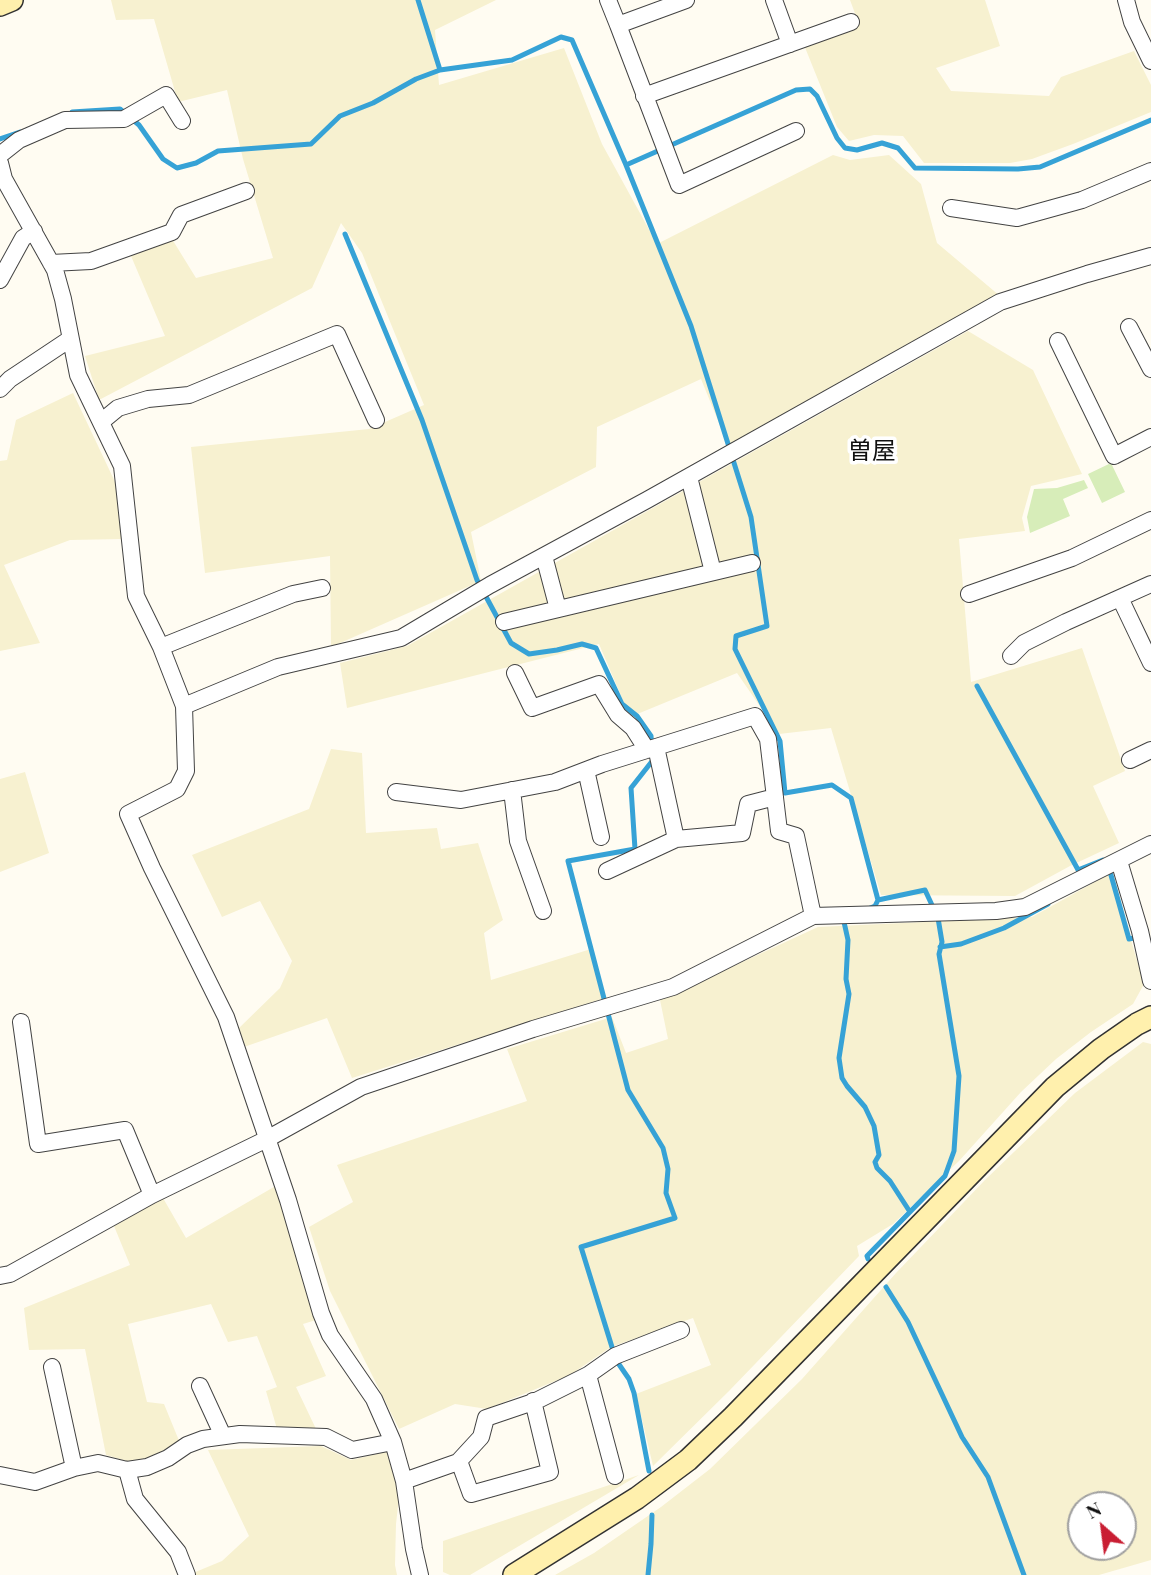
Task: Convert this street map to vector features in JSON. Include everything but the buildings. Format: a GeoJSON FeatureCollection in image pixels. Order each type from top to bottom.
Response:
{"type":"FeatureCollection","features":[{"type":"Feature","properties":{"kind":"street"},"geometry":{"type":"LineString","coordinates":[[0,5],[12,0]]}},
{"type":"Feature","properties":{"kind":"street"},"geometry":{"type":"LineString","coordinates":[[608,0],[679,185],[796,131]]}},
{"type":"Feature","properties":{"kind":"street"},"geometry":{"type":"LineString","coordinates":[[618,25],[686,0]]}},
{"type":"Feature","properties":{"kind":"street"},"geometry":{"type":"LineString","coordinates":[[774,0],[790,44]]}},
{"type":"Feature","properties":{"kind":"street"},"geometry":{"type":"LineString","coordinates":[[1126,0],[1132,22],[1151,61]]}},
{"type":"Feature","properties":{"kind":"street"},"geometry":{"type":"LineString","coordinates":[[644,96],[851,22]]}},
{"type":"Feature","properties":{"kind":"street"},"geometry":{"type":"LineString","coordinates":[[0,155],[19,141],[65,120],[124,119],[166,94],[182,121]]}},
{"type":"Feature","properties":{"kind":"street"},"geometry":{"type":"LineString","coordinates":[[0,163],[4,179],[55,270],[78,375],[122,466],[136,596],[161,648],[184,706],[186,771],[177,789],[128,814],[226,1017],[330,1335],[373,1399],[393,1442],[404,1481],[420,1575]]}},
{"type":"Feature","properties":{"kind":"street"},"geometry":{"type":"LineString","coordinates":[[951,208],[1017,218],[1082,200],[1151,171]]}},
{"type":"Feature","properties":{"kind":"street"},"geometry":{"type":"LineString","coordinates":[[51,264],[91,261],[172,232],[181,215],[246,191]]}},
{"type":"Feature","properties":{"kind":"street"},"geometry":{"type":"LineString","coordinates":[[0,280],[23,238],[34,231]]}},
{"type":"Feature","properties":{"kind":"street"},"geometry":{"type":"LineString","coordinates":[[184,706],[278,667],[401,638],[490,585],[690,477],[1000,302],[1151,256]]}},
{"type":"Feature","properties":{"kind":"street"},"geometry":{"type":"LineString","coordinates":[[1129,327],[1151,369]]}},
{"type":"Feature","properties":{"kind":"street"},"geometry":{"type":"LineString","coordinates":[[101,422],[118,408],[148,399],[189,395],[337,334],[376,420]]}},
{"type":"Feature","properties":{"kind":"street"},"geometry":{"type":"LineString","coordinates":[[0,389],[10,379],[70,339]]}},
{"type":"Feature","properties":{"kind":"street"},"geometry":{"type":"LineString","coordinates":[[1058,341],[1114,456],[1151,438]]}},
{"type":"Feature","properties":{"kind":"street"},"geometry":{"type":"LineString","coordinates":[[690,477],[713,572]]}},
{"type":"Feature","properties":{"kind":"street"},"geometry":{"type":"LineString","coordinates":[[969,594],[1072,558],[1151,520]]}},
{"type":"Feature","properties":{"kind":"street"},"geometry":{"type":"LineString","coordinates":[[544,556],[558,609]]}},
{"type":"Feature","properties":{"kind":"street"},"geometry":{"type":"LineString","coordinates":[[504,622],[752,563]]}},
{"type":"Feature","properties":{"kind":"street"},"geometry":{"type":"LineString","coordinates":[[1010,656],[1024,643],[1151,584]]}},
{"type":"Feature","properties":{"kind":"street"},"geometry":{"type":"LineString","coordinates":[[161,648],[293,594],[322,588]]}},
{"type":"Feature","properties":{"kind":"street"},"geometry":{"type":"LineString","coordinates":[[1120,598],[1151,663]]}},
{"type":"Feature","properties":{"kind":"street"},"geometry":{"type":"LineString","coordinates":[[515,673],[532,708],[599,684],[618,715],[652,748],[676,839]]}},
{"type":"Feature","properties":{"kind":"street"},"geometry":{"type":"LineString","coordinates":[[396,792],[461,800],[555,782],[755,716],[768,739],[779,831],[796,836],[813,916]]}},
{"type":"Feature","properties":{"kind":"street"},"geometry":{"type":"LineString","coordinates":[[1130,760],[1151,750]]}},
{"type":"Feature","properties":{"kind":"street"},"geometry":{"type":"LineString","coordinates":[[586,770],[601,837]]}},
{"type":"Feature","properties":{"kind":"street"},"geometry":{"type":"LineString","coordinates":[[512,790],[518,842],[543,911]]}},
{"type":"Feature","properties":{"kind":"street"},"geometry":{"type":"LineString","coordinates":[[607,871],[676,839],[742,833],[748,804],[775,797]]}},
{"type":"Feature","properties":{"kind":"street"},"geometry":{"type":"LineString","coordinates":[[0,1276],[10,1274],[152,1195],[267,1139],[361,1087],[533,1029],[673,987],[813,916],[1025,908],[1151,844]]}},
{"type":"Feature","properties":{"kind":"street"},"geometry":{"type":"LineString","coordinates":[[1119,861],[1140,931],[1151,981]]}},
{"type":"Feature","properties":{"kind":"street"},"geometry":{"type":"LineString","coordinates":[[514,1575],[637,1498],[688,1460],[1055,1087],[1101,1049],[1151,1017]]}},
{"type":"Feature","properties":{"kind":"street"},"geometry":{"type":"LineString","coordinates":[[21,1022],[38,1144],[124,1130],[152,1195]]}},
{"type":"Feature","properties":{"kind":"street"},"geometry":{"type":"LineString","coordinates":[[404,1481],[458,1461],[481,1437],[486,1418],[533,1402],[588,1375],[615,1356],[681,1330]]}},
{"type":"Feature","properties":{"kind":"street"},"geometry":{"type":"LineString","coordinates":[[52,1367],[74,1468]]}},
{"type":"Feature","properties":{"kind":"street"},"geometry":{"type":"LineString","coordinates":[[588,1375],[615,1476]]}},
{"type":"Feature","properties":{"kind":"street"},"geometry":{"type":"LineString","coordinates":[[200,1385],[223,1436]]}},
{"type":"Feature","properties":{"kind":"street"},"geometry":{"type":"LineString","coordinates":[[458,1461],[471,1494],[550,1472],[533,1402]]}},
{"type":"Feature","properties":{"kind":"street"},"geometry":{"type":"LineString","coordinates":[[0,1475],[35,1482],[74,1468],[98,1464],[127,1470],[168,1458],[203,1438],[240,1434],[326,1437],[352,1450],[393,1442]]}},
{"type":"Feature","properties":{"kind":"street"},"geometry":{"type":"LineString","coordinates":[[127,1470],[135,1499],[178,1552],[187,1575]]}},
{"type":"Feature","properties":{"kind":"shaded area"},"geometry":{"type":"Polygon","coordinates":[[[111,0],[496,0],[435,30],[439,85],[564,48],[602,144],[657,244],[833,155],[850,160],[889,155],[921,184],[937,243],[1000,296],[728,445],[701,379],[597,427],[596,467],[471,532],[481,581],[331,647],[330,556],[205,573],[191,447],[369,429],[424,405],[362,253],[341,223],[312,288],[99,400],[85,356],[165,336],[131,256],[172,239],[196,278],[273,258],[243,159],[227,90],[178,102],[154,19],[116,20],[111,0]]]}},
{"type":"Feature","properties":{"kind":"shaded area"},"geometry":{"type":"Polygon","coordinates":[[[850,0],[985,0],[1000,46],[936,68],[951,91],[1049,96],[1061,77],[1134,51],[1151,85],[1151,112],[1032,159],[1010,163],[924,163],[903,136],[874,135],[849,141],[837,127],[804,45],[859,24],[850,0]]]}},
{"type":"Feature","properties":{"kind":"shaded area"},"geometry":{"type":"Polygon","coordinates":[[[968,331],[1033,370],[1082,474],[1031,486],[1022,518],[1025,531],[959,539],[971,682],[1082,648],[1125,771],[1093,786],[1119,843],[1015,896],[881,895],[831,728],[779,734],[737,673],[630,717],[599,644],[347,708],[340,663],[407,646],[968,331]]]}},
{"type":"Feature","properties":{"kind":"shaded area"},"geometry":{"type":"Polygon","coordinates":[[[73,393],[116,484],[123,539],[70,540],[4,565],[40,643],[0,651],[0,461],[7,460],[16,420],[73,393]]]}},
{"type":"Feature","properties":{"kind":"shaded area"},"geometry":{"type":"Polygon","coordinates":[[[331,749],[362,753],[366,833],[437,828],[441,849],[478,843],[503,920],[484,933],[491,980],[591,949],[602,999],[352,1078],[327,1018],[244,1047],[238,1029],[280,988],[292,961],[260,901],[222,917],[192,855],[309,809],[331,749]]]}},
{"type":"Feature","properties":{"kind":"shaded area"},"geometry":{"type":"Polygon","coordinates":[[[25,772],[49,853],[0,872],[0,779],[25,772]]]}},
{"type":"Feature","properties":{"kind":"shaded area"},"geometry":{"type":"Polygon","coordinates":[[[1111,873],[1144,984],[1133,1004],[1056,1059],[1021,1092],[959,1161],[893,1224],[857,1246],[859,1256],[653,1466],[636,1394],[711,1365],[693,1318],[611,1347],[570,1375],[487,1409],[455,1404],[399,1429],[330,1291],[309,1227],[353,1202],[337,1165],[527,1101],[507,1049],[612,1017],[626,1053],[668,1039],[660,1000],[818,927],[1032,917],[1111,873]]]}},
{"type":"Feature","properties":{"kind":"shaded area"},"geometry":{"type":"Polygon","coordinates":[[[1143,1042],[1151,1044],[1151,1560],[1099,1575],[555,1575],[594,1553],[710,1469],[802,1379],[896,1273],[985,1180],[1075,1093],[1143,1042]]]}},
{"type":"Feature","properties":{"kind":"shaded area"},"geometry":{"type":"Polygon","coordinates":[[[279,1184],[316,1320],[303,1324],[326,1376],[296,1387],[317,1431],[277,1429],[266,1391],[277,1387],[257,1336],[228,1342],[211,1304],[128,1324],[147,1402],[164,1404],[180,1443],[158,1456],[130,1462],[106,1455],[85,1349],[29,1350],[24,1308],[130,1265],[114,1226],[163,1198],[186,1238],[279,1184]]]}},
{"type":"Feature","properties":{"kind":"shaded area"},"geometry":{"type":"Polygon","coordinates":[[[321,1446],[351,1460],[390,1451],[400,1488],[396,1524],[397,1575],[193,1575],[222,1561],[249,1536],[208,1450],[321,1446]]]}},
{"type":"Feature","properties":{"kind":"shaded area"},"geometry":{"type":"Polygon","coordinates":[[[639,1475],[470,1575],[450,1575],[443,1572],[443,1541],[639,1475]]]}},
{"type":"Feature","properties":{"kind":"green space"},"geometry":{"type":"Polygon","coordinates":[[[1111,463],[1125,492],[1102,503],[1088,474],[1111,463]]]}},
{"type":"Feature","properties":{"kind":"green space"},"geometry":{"type":"Polygon","coordinates":[[[1084,480],[1088,488],[1063,499],[1070,516],[1030,533],[1027,517],[1034,489],[1057,488],[1084,480]]]}},
{"type":"Feature","properties":{"kind":"waterway"},"geometry":{"type":"LineString","coordinates":[[418,0],[440,70]]}},
{"type":"Feature","properties":{"kind":"waterway"},"geometry":{"type":"LineString","coordinates":[[72,112],[120,109],[139,125],[163,159],[177,168],[196,163],[218,151],[311,144],[340,116],[373,103],[416,79],[440,70],[512,60],[561,37],[572,40],[626,165],[796,90],[810,89],[817,96],[837,138],[845,148],[857,150],[882,143],[898,148],[915,168],[1040,167],[1151,120]]}},
{"type":"Feature","properties":{"kind":"waterway"},"geometry":{"type":"LineString","coordinates":[[0,139],[20,132]]}},
{"type":"Feature","properties":{"kind":"waterway"},"geometry":{"type":"LineString","coordinates":[[626,165],[691,326],[751,517],[767,626],[736,636],[735,649],[780,741],[785,793],[832,785],[851,798],[878,900],[875,906],[868,909]]}},
{"type":"Feature","properties":{"kind":"waterway"},"geometry":{"type":"LineString","coordinates":[[345,234],[422,420],[477,580],[511,643],[529,654],[582,644],[596,648],[622,704],[637,716],[651,736],[652,747]]}},
{"type":"Feature","properties":{"kind":"waterway"},"geometry":{"type":"LineString","coordinates":[[977,686],[1082,877]]}},
{"type":"Feature","properties":{"kind":"waterway"},"geometry":{"type":"LineString","coordinates":[[649,1471],[634,1393],[629,1379],[616,1360],[581,1247],[675,1218],[666,1193],[668,1169],[663,1148],[628,1090],[568,861],[635,849],[631,788],[653,757]]}},
{"type":"Feature","properties":{"kind":"waterway"},"geometry":{"type":"LineString","coordinates":[[1078,870],[1103,860]]}},
{"type":"Feature","properties":{"kind":"waterway"},"geometry":{"type":"LineString","coordinates":[[1109,868],[1129,939],[1139,937]]}},
{"type":"Feature","properties":{"kind":"waterway"},"geometry":{"type":"LineString","coordinates":[[868,1259],[867,1256],[945,1176],[954,1151],[959,1076],[939,954],[942,942],[938,918],[925,890],[878,900]]}},
{"type":"Feature","properties":{"kind":"waterway"},"geometry":{"type":"LineString","coordinates":[[940,947],[961,944],[1004,928],[1048,904]]}},
{"type":"Feature","properties":{"kind":"waterway"},"geometry":{"type":"LineString","coordinates":[[847,920],[844,922],[848,940],[846,979],[849,994],[839,1058],[842,1078],[865,1107],[874,1126],[879,1155],[875,1162],[877,1168],[890,1181],[910,1212]]}},
{"type":"Feature","properties":{"kind":"waterway"},"geometry":{"type":"LineString","coordinates":[[886,1287],[908,1322],[962,1437],[988,1477],[1024,1575]]}},
{"type":"Feature","properties":{"kind":"waterway"},"geometry":{"type":"LineString","coordinates":[[648,1575],[652,1515]]}},
{"type":"Feature","properties":{"kind":"district","name":"曽屋"},"geometry":{"type":"Point","coordinates":[872,452]}}]}
